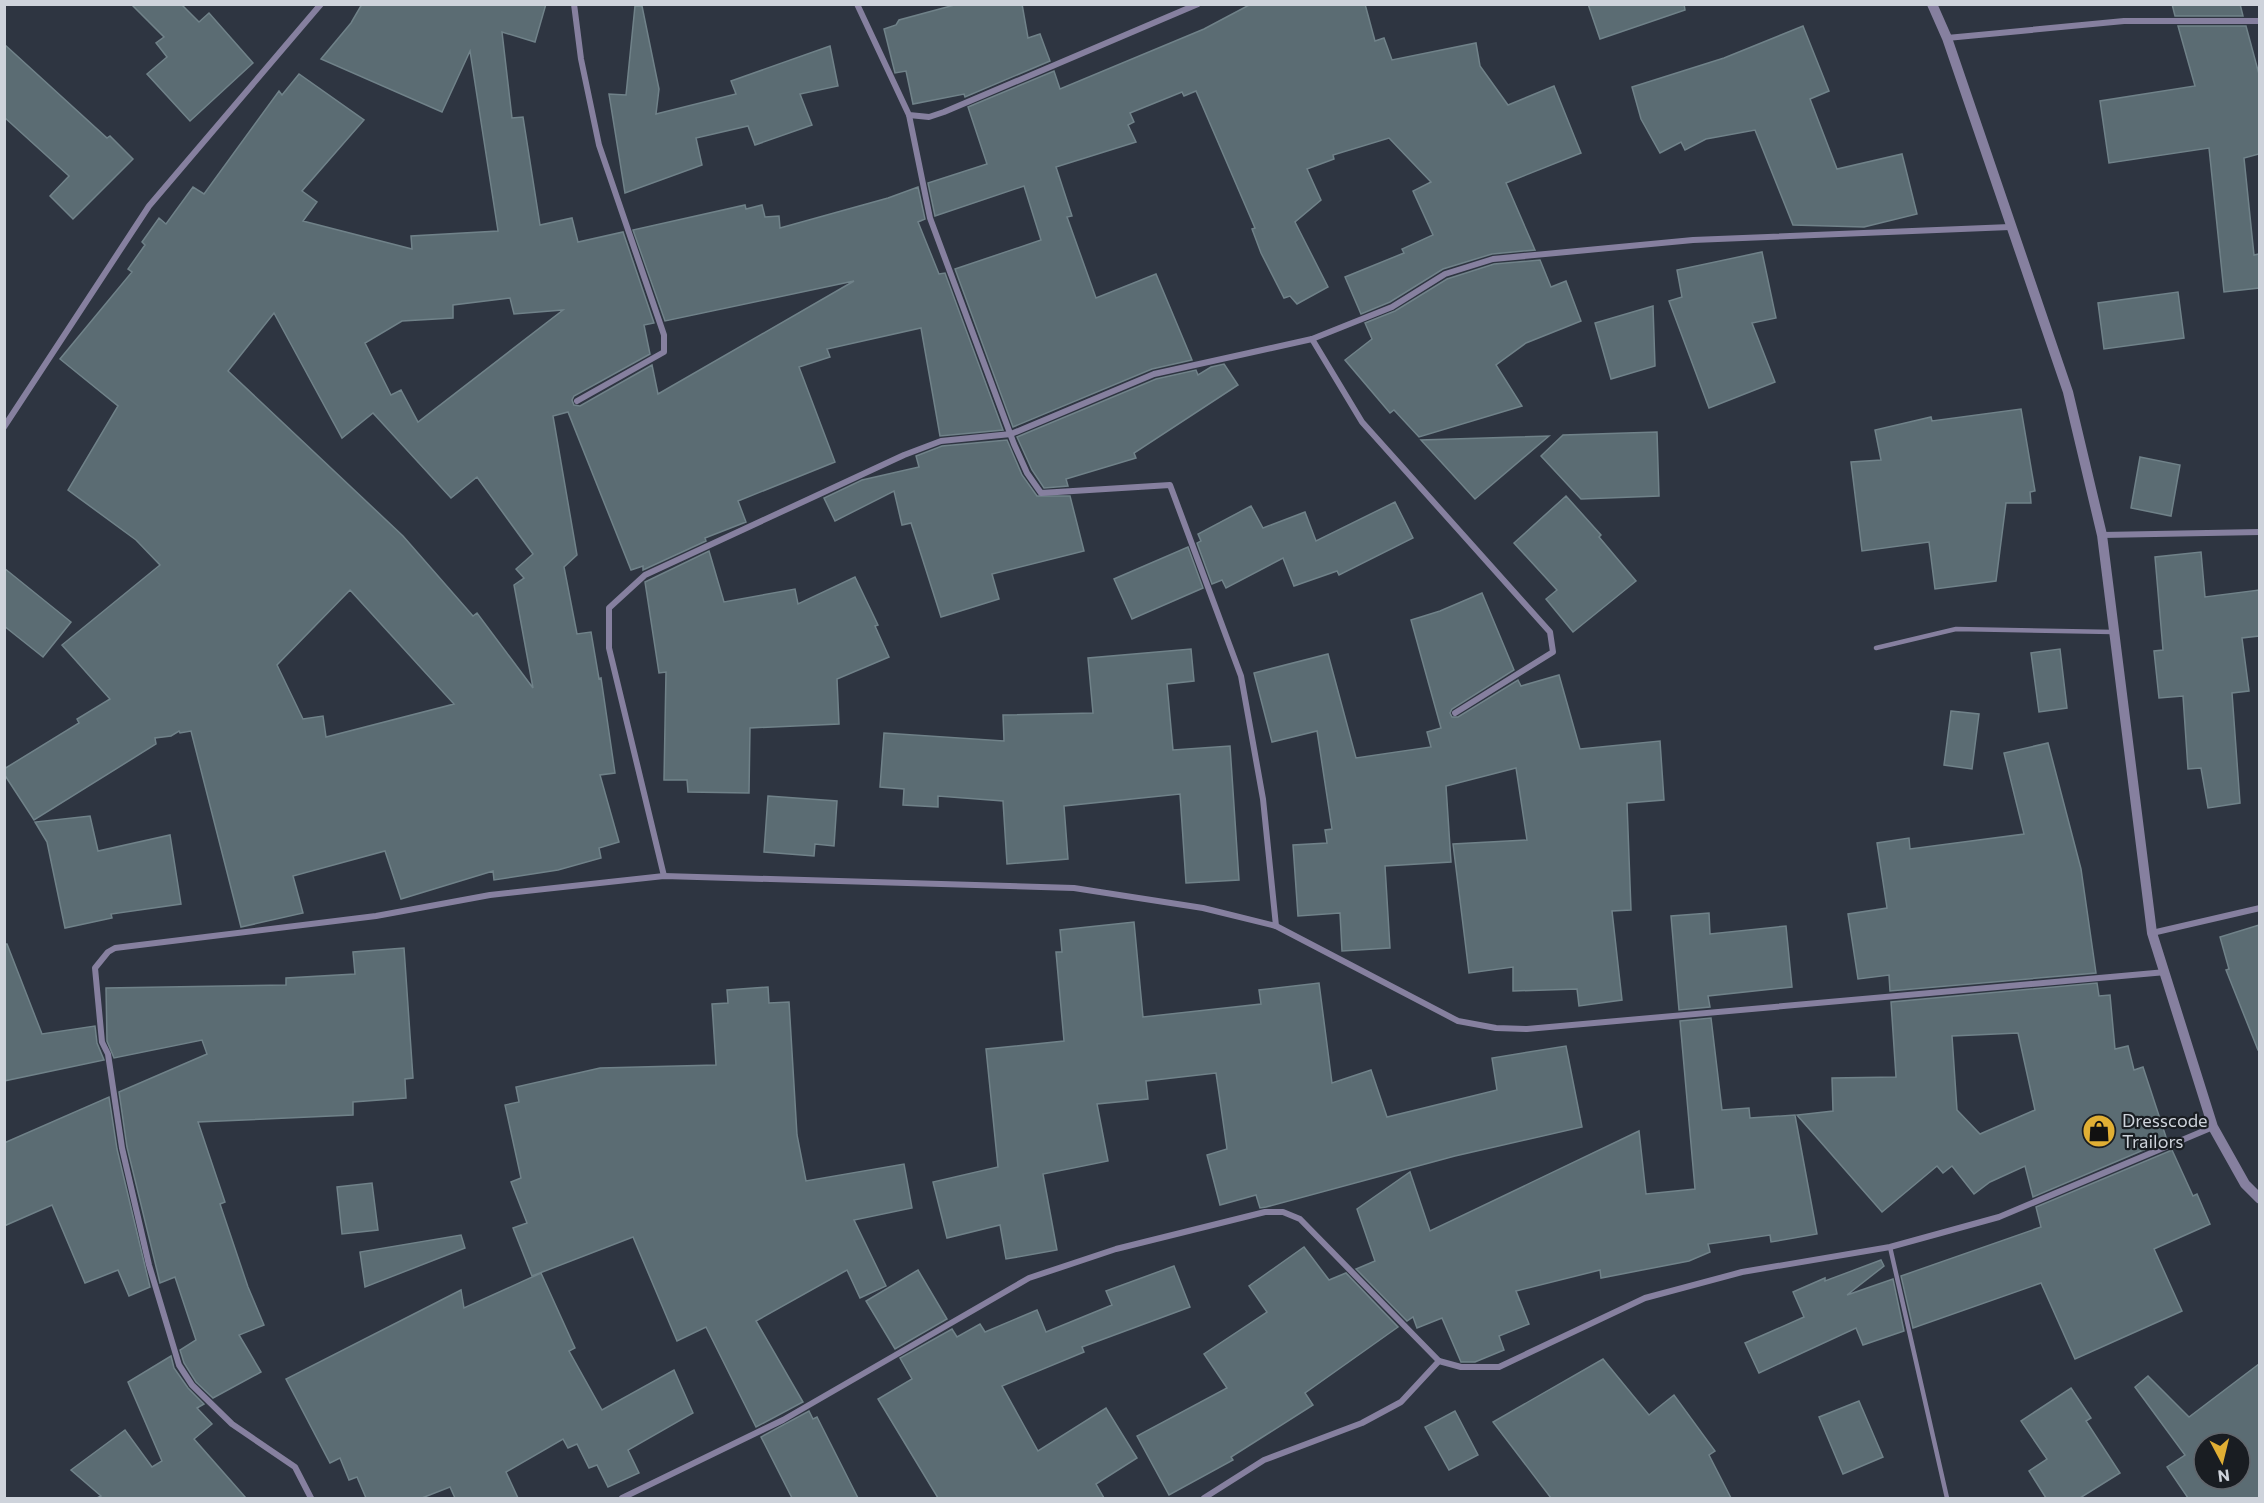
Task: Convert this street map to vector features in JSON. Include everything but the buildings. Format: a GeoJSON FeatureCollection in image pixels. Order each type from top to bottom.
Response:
{"type":"FeatureCollection","features":[{"type":"Feature","properties":{"kind":"street"},"geometry":{"type":"LineString","coordinates":[[4,427],[148,206],[321,4]]}},
{"type":"Feature","properties":{"kind":"street"},"geometry":{"type":"LineString","coordinates":[[574,4],[581,59],[599,145],[664,335],[664,352],[577,401]]}},
{"type":"Feature","properties":{"kind":"street"},"geometry":{"type":"LineString","coordinates":[[857,4],[909,115],[930,218],[1027,473],[1041,493],[1170,486],[1240,676],[1263,799],[1276,926]]}},
{"type":"Feature","properties":{"kind":"street"},"geometry":{"type":"LineString","coordinates":[[909,115],[929,117],[944,112],[1198,4]]}},
{"type":"Feature","properties":{"kind":"street"},"geometry":{"type":"LineString","coordinates":[[1932,4],[1947,38],[2068,392],[2102,536],[2152,933],[2213,1127],[2245,1184],[2259,1199]]}},
{"type":"Feature","properties":{"kind":"street"},"geometry":{"type":"LineString","coordinates":[[1947,38],[2124,21],[2259,21]]}},
{"type":"Feature","properties":{"kind":"street"},"geometry":{"type":"LineString","coordinates":[[664,876],[609,648],[609,608],[645,575],[904,455],[941,441],[1011,434],[1154,374],[1312,339],[1392,307],[1445,274],[1493,259],[1693,240],[2010,227]]}},
{"type":"Feature","properties":{"kind":"street"},"geometry":{"type":"LineString","coordinates":[[1312,339],[1362,422],[1550,632],[1553,652],[1455,713]]}},
{"type":"Feature","properties":{"kind":"street"},"geometry":{"type":"LineString","coordinates":[[2102,536],[2259,532]]}},
{"type":"Feature","properties":{"kind":"street"},"geometry":{"type":"LineString","coordinates":[[311,1498],[295,1467],[225,1419],[192,1385],[179,1365],[149,1265],[122,1148],[108,1054],[102,1042],[95,968],[108,952],[115,948],[376,916],[490,895],[664,876],[1074,888],[1203,908],[1276,926],[1458,1021],[1496,1028],[1527,1029],[2166,972]]}},
{"type":"Feature","properties":{"kind":"street"},"geometry":{"type":"LineString","coordinates":[[2152,933],[2259,908]]}},
{"type":"Feature","properties":{"kind":"street"},"geometry":{"type":"LineString","coordinates":[[622,1498],[783,1420],[1029,1278],[1116,1249],[1265,1212],[1283,1212],[1300,1219],[1439,1361],[1461,1367],[1499,1367],[1645,1298],[1742,1272],[1890,1247],[1999,1217],[2213,1127]]}},
{"type":"Feature","properties":{"kind":"street"},"geometry":{"type":"LineString","coordinates":[[1204,1498],[1264,1460],[1362,1423],[1401,1402],[1439,1361]]}},
{"type":"Feature","properties":{"kind":"lane"},"geometry":{"type":"LineString","coordinates":[[1876,648],[1956,629],[2114,632]]}},
{"type":"Feature","properties":{"kind":"lane"},"geometry":{"type":"LineString","coordinates":[[1890,1247],[1947,1498]]}},
{"type":"Feature","properties":{"kind":"place","name":"Dresscode Trailors"},"geometry":{"type":"Point","coordinates":[2099,1131]}}]}
